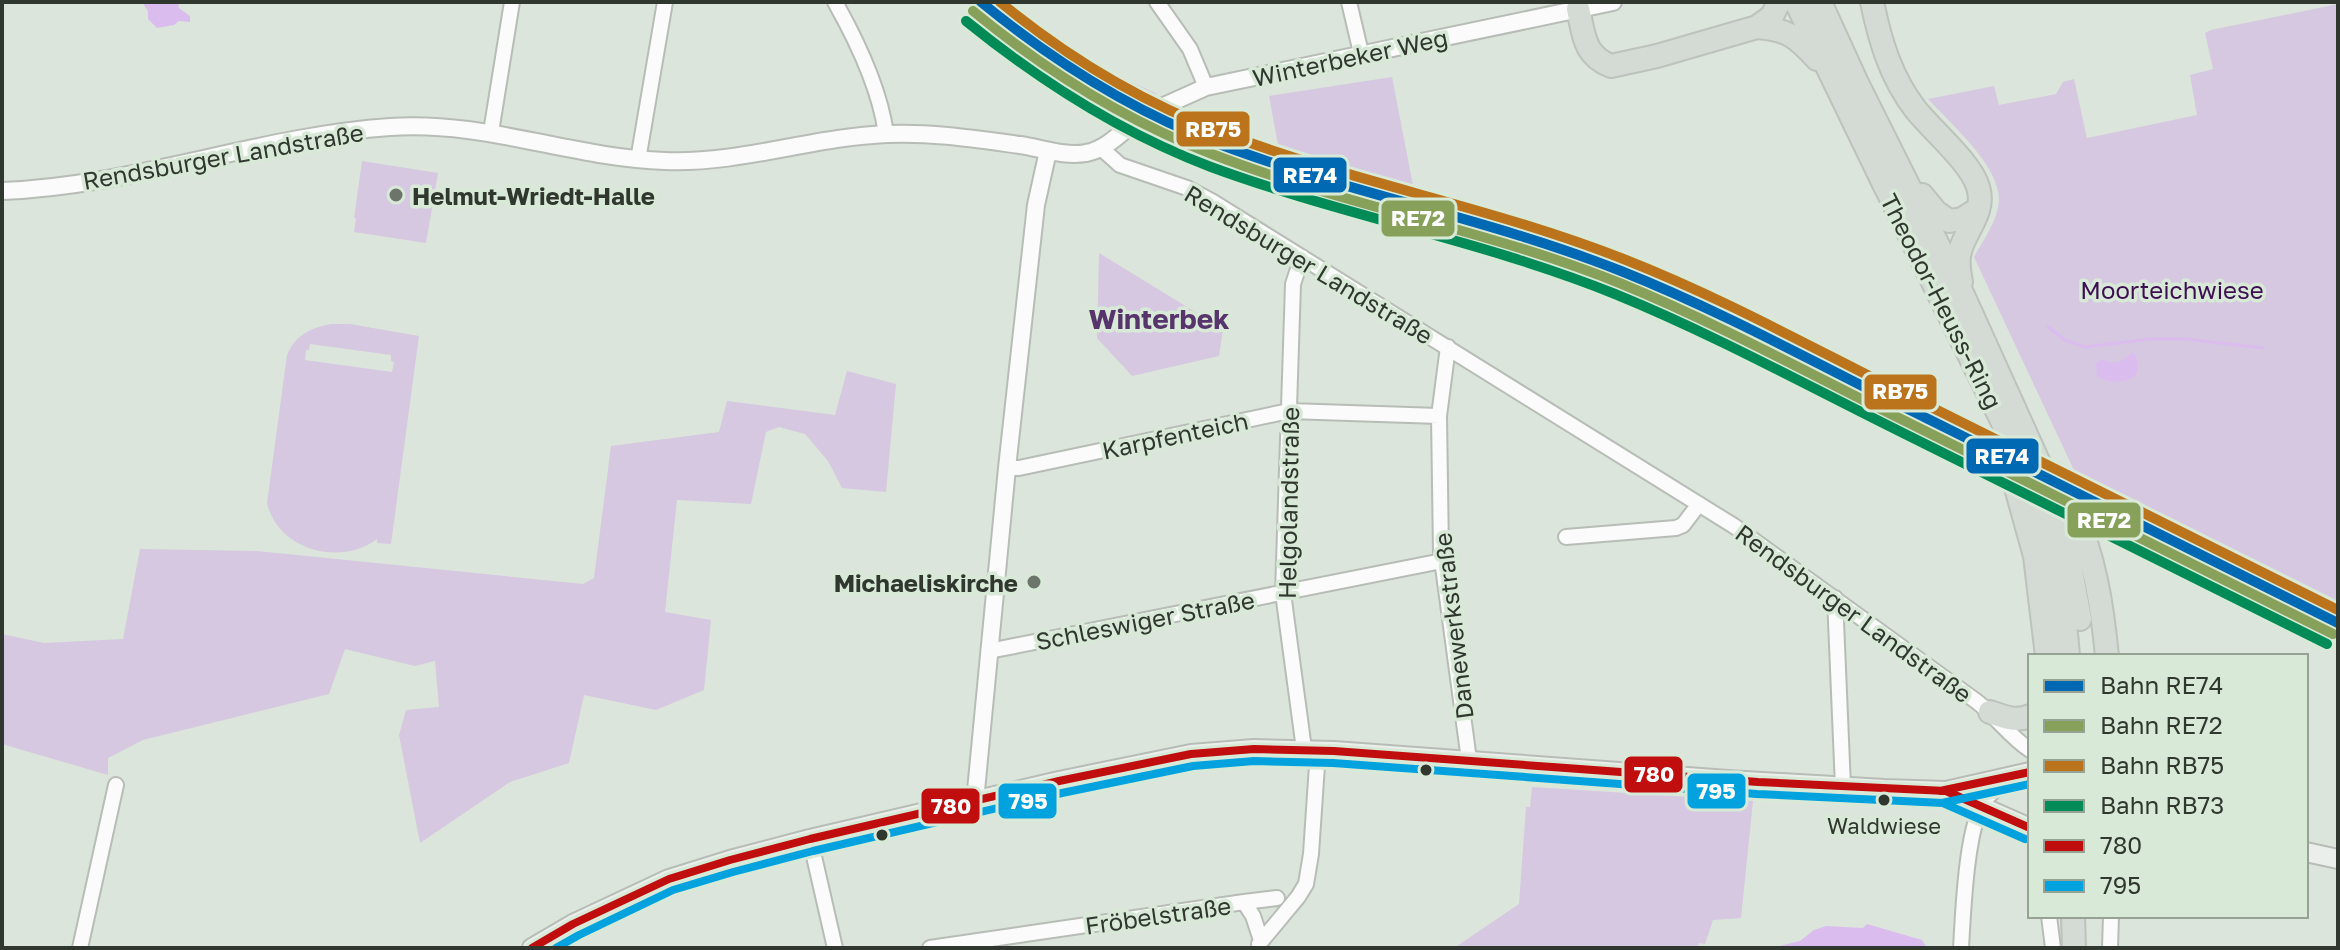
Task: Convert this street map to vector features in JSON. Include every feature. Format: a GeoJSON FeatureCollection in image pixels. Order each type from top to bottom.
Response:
{"type":"FeatureCollection","features":[{"type":"Feature","properties":{"kind":"highway"},"geometry":{"type":"LineString","coordinates":[[1578,9],[1586,45],[1593,56],[1611,66],[1757,27],[1772,16],[1779,2]]}},
{"type":"Feature","properties":{"kind":"highway","name":"Theodor-Heuss-Ring"},"geometry":{"type":"LineString","coordinates":[[1796,2],[1987,391],[2010,448],[2031,486],[2074,582],[2084,654]]}},
{"type":"Feature","properties":{"kind":"highway","name":"Theodor-Heuss-Ring"},"geometry":{"type":"LineString","coordinates":[[1820,2],[2011,400],[2048,468],[2031,486]]}},
{"type":"Feature","properties":{"kind":"highway"},"geometry":{"type":"LineString","coordinates":[[1872,2],[1884,51],[1898,83],[1917,112],[1975,179],[1980,193],[1978,209],[1959,254],[1963,295]]}},
{"type":"Feature","properties":{"kind":"highway"},"geometry":{"type":"LineString","coordinates":[[1757,27],[1780,30],[1794,37],[1832,77]]}},
{"type":"Feature","properties":{"kind":"highway"},"geometry":{"type":"LineString","coordinates":[[1896,163],[1943,218],[1954,221],[1962,219],[1978,209]]}},
{"type":"Feature","properties":{"kind":"highway"},"geometry":{"type":"LineString","coordinates":[[2048,468],[2071,505],[2086,540],[2102,611],[2107,654]]}},
{"type":"Feature","properties":{"kind":"highway"},"geometry":{"type":"LineString","coordinates":[[2031,486],[2035,556],[2047,654]]}},
{"type":"Feature","properties":{"kind":"highway","name":"Theodor-Heuss-Ring"},"geometry":{"type":"LineString","coordinates":[[2031,486],[2056,568],[2068,654]]}},
{"type":"Feature","properties":{"kind":"highway"},"geometry":{"type":"LineString","coordinates":[[1990,712],[2009,718],[2028,717]]}},
{"type":"Feature","properties":{"kind":"highway"},"geometry":{"type":"LineString","coordinates":[[2073,918],[2074,948]]}},
{"type":"Feature","properties":{"kind":"highway"},"geometry":{"type":"LineString","coordinates":[[2088,918],[2089,948]]}},
{"type":"Feature","properties":{"kind":"main road"},"geometry":{"type":"LineString","coordinates":[[532,948],[573,924],[669,879],[739,857],[1191,754],[1254,749],[1311,750],[1843,787],[1946,791],[2028,773]]}},
{"type":"Feature","properties":{"kind":"main road"},"geometry":{"type":"LineString","coordinates":[[1946,791],[2028,827]]}},
{"type":"Feature","properties":{"kind":"main road"},"geometry":{"type":"LineString","coordinates":[[2308,852],[2338,859]]}},
{"type":"Feature","properties":{"kind":"street"},"geometry":{"type":"LineString","coordinates":[[491,132],[512,2]]}},
{"type":"Feature","properties":{"kind":"street"},"geometry":{"type":"LineString","coordinates":[[638,160],[665,2]]}},
{"type":"Feature","properties":{"kind":"street"},"geometry":{"type":"LineString","coordinates":[[835,2],[865,65],[884,117],[886,134]]}},
{"type":"Feature","properties":{"kind":"street"},"geometry":{"type":"LineString","coordinates":[[1157,2],[1190,49],[1206,87]]}},
{"type":"Feature","properties":{"kind":"street"},"geometry":{"type":"LineString","coordinates":[[1349,2],[1361,53]]}},
{"type":"Feature","properties":{"kind":"street","name":"Winterbeker Weg"},"geometry":{"type":"LineString","coordinates":[[1101,148],[1136,121],[1206,87],[1613,2]]}},
{"type":"Feature","properties":{"kind":"street","name":"Rendsburger Landstraße"},"geometry":{"type":"LineString","coordinates":[[2,191],[106,179],[244,149],[361,130],[419,125],[491,132],[638,160],[670,162],[886,134],[973,138],[1048,151],[1086,153],[1101,148],[1120,165],[1187,188],[1699,504],[1835,598],[1990,712],[2028,749]]}},
{"type":"Feature","properties":{"kind":"street"},"geometry":{"type":"LineString","coordinates":[[975,801],[1036,205],[1048,151]]}},
{"type":"Feature","properties":{"kind":"street","name":"Helgolandstraße"},"geometry":{"type":"LineString","coordinates":[[1259,944],[1306,884],[1311,854],[1311,750],[1283,593],[1293,284],[1302,257]]}},
{"type":"Feature","properties":{"kind":"street","name":"Danewerkstraße"},"geometry":{"type":"LineString","coordinates":[[1448,347],[1439,416],[1442,561],[1469,760]]}},
{"type":"Feature","properties":{"kind":"street","name":"Karpfenteich"},"geometry":{"type":"LineString","coordinates":[[1007,468],[1289,411],[1439,416]]}},
{"type":"Feature","properties":{"kind":"street"},"geometry":{"type":"LineString","coordinates":[[1566,537],[1676,528],[1683,525],[1699,504]]}},
{"type":"Feature","properties":{"kind":"street","name":"Schleswiger Straße"},"geometry":{"type":"LineString","coordinates":[[989,651],[1442,561]]}},
{"type":"Feature","properties":{"kind":"street"},"geometry":{"type":"LineString","coordinates":[[1835,598],[1843,787]]}},
{"type":"Feature","properties":{"kind":"street"},"geometry":{"type":"LineString","coordinates":[[1961,948],[1965,885],[1974,829],[1981,806],[2010,778]]}},
{"type":"Feature","properties":{"kind":"street"},"geometry":{"type":"LineString","coordinates":[[80,948],[116,785]]}},
{"type":"Feature","properties":{"kind":"street"},"geometry":{"type":"LineString","coordinates":[[810,839],[835,948]]}},
{"type":"Feature","properties":{"kind":"street","name":"Fröbelstraße"},"geometry":{"type":"LineString","coordinates":[[930,948],[1277,898]]}},
{"type":"Feature","properties":{"kind":"street","name":"Fröbelstraße"},"geometry":{"type":"LineString","coordinates":[[1244,902],[1253,916],[1259,944]]}},
{"type":"Feature","properties":{"kind":"street"},"geometry":{"type":"LineString","coordinates":[[2049,918],[2053,948]]}},
{"type":"Feature","properties":{"kind":"street"},"geometry":{"type":"LineString","coordinates":[[2110,948],[2111,918]]}},
{"type":"Feature","properties":{"kind":"green space"},"geometry":{"type":"Polygon","coordinates":[[[989,2],[1008,2],[1061,43],[1157,94],[1139,102],[1050,48],[989,2]]]}},
{"type":"Feature","properties":{"kind":"green space","name":"Moorteichwiese"},"geometry":{"type":"Polygon","coordinates":[[[2338,4],[2338,614],[2203,549],[2080,483],[1974,257],[1996,215],[1999,200],[1997,187],[1983,159],[1928,99],[1994,86],[1999,105],[2056,94],[2063,82],[2074,79],[2087,138],[2197,115],[2190,75],[2213,69],[2205,33],[2338,4]]]}},
{"type":"Feature","properties":{"kind":"green space"},"geometry":{"type":"Polygon","coordinates":[[[1392,77],[1415,196],[1279,150],[1269,96],[1392,77]]]}},
{"type":"Feature","properties":{"kind":"green space","name":"Helmut-Wriedt-Halle"},"geometry":{"type":"Polygon","coordinates":[[[362,161],[438,173],[426,243],[354,232],[362,161]]]}},
{"type":"Feature","properties":{"kind":"green space"},"geometry":{"type":"Polygon","coordinates":[[[1099,253],[1223,329],[1219,356],[1132,376],[1097,338],[1099,253]]]}},
{"type":"Feature","properties":{"kind":"green space"},"geometry":{"type":"Polygon","coordinates":[[[350,324],[419,336],[391,544],[377,543],[377,539],[346,552],[312,549],[284,532],[273,519],[267,503],[287,355],[299,337],[325,325],[350,324]],[[310,344],[305,360],[392,372],[394,362],[391,355],[310,344]]]}},
{"type":"Feature","properties":{"kind":"green space"},"geometry":{"type":"Polygon","coordinates":[[[847,371],[896,384],[886,492],[842,488],[828,461],[805,434],[779,427],[766,432],[751,504],[677,500],[665,612],[711,620],[704,690],[656,710],[584,695],[569,763],[510,782],[420,843],[399,735],[406,710],[439,707],[435,661],[415,666],[345,649],[329,694],[143,740],[108,758],[108,775],[2,744],[2,634],[44,643],[123,639],[140,549],[257,551],[583,584],[594,578],[611,446],[719,432],[727,401],[835,415],[847,371]]]}},
{"type":"Feature","properties":{"kind":"green space"},"geometry":{"type":"Polygon","coordinates":[[[1532,787],[1753,801],[1741,918],[1713,920],[1705,944],[1699,943],[1698,948],[1454,948],[1519,904],[1526,807],[1530,807],[1532,787]]]}},
{"type":"Feature","properties":{"kind":"shaded area"},"geometry":{"type":"Polygon","coordinates":[[[142,2],[178,2],[179,8],[190,16],[190,22],[179,21],[157,28],[148,19],[148,11],[142,2]]]}},
{"type":"Feature","properties":{"kind":"shaded area"},"geometry":{"type":"Polygon","coordinates":[[[2131,353],[2135,354],[2138,364],[2133,378],[2114,382],[2097,376],[2096,363],[2102,359],[2118,362],[2131,353]]]}},
{"type":"Feature","properties":{"kind":"shaded area"},"geometry":{"type":"Polygon","coordinates":[[[1867,924],[1922,940],[1927,948],[1770,948],[1800,941],[1814,930],[1826,926],[1863,928],[1867,924]]]}},
{"type":"Feature","properties":{"kind":"waterway"},"geometry":{"type":"LineString","coordinates":[[2048,327],[2065,340],[2085,347],[2150,339],[2186,339],[2263,348]]}},
{"type":"Feature","properties":{"kind":"railway"},"geometry":{"type":"LineString","coordinates":[[970,2],[1057,68],[1152,122],[1219,151],[1279,172],[1463,224],[1657,293],[2338,630]]}},
{"type":"Feature","properties":{"kind":"rail line","name":"RE74"},"geometry":{"type":"LineString","coordinates":[[981,2],[1094,83],[1187,131],[1319,178],[1521,236],[1658,286],[1765,336],[2338,623]]}},
{"type":"Feature","properties":{"kind":"rail line","name":"RB75"},"geometry":{"type":"LineString","coordinates":[[1000,2],[1106,76],[1193,121],[1323,167],[1526,225],[1663,275],[2338,610]]}},
{"type":"Feature","properties":{"kind":"rail line","name":"RE72"},"geometry":{"type":"LineString","coordinates":[[973,11],[1057,74],[1117,110],[1179,141],[1313,189],[1521,248],[1658,299],[2333,634]]}},
{"type":"Feature","properties":{"kind":"rail line","name":"RB73"},"geometry":{"type":"LineString","coordinates":[[966,21],[1052,85],[1145,138],[1211,167],[1261,184],[1465,243],[1565,275],[1652,309],[2327,644]]}},
{"type":"Feature","properties":{"kind":"transit line","name":"780"},"geometry":{"type":"LineString","coordinates":[[532,948],[573,924],[669,879],[730,860],[1059,781],[1191,754],[1254,749],[1334,751],[1758,782],[1946,791],[2028,827]]}},
{"type":"Feature","properties":{"kind":"transit line","name":"795"},"geometry":{"type":"LineString","coordinates":[[556,948],[673,890],[733,872],[1062,793],[1193,766],[1254,761],[1333,763],[1757,794],[1943,803],[2025,839]]}},
{"type":"Feature","properties":{"kind":"transit line","name":"780"},"geometry":{"type":"LineString","coordinates":[[1940,791],[2028,772]]}},
{"type":"Feature","properties":{"kind":"transit line","name":"795"},"geometry":{"type":"LineString","coordinates":[[1942,803],[2028,784]]}},
{"type":"Feature","properties":{"kind":"place","name":"Helmut-Wriedt-Halle"},"geometry":{"type":"Point","coordinates":[396,195]}},
{"type":"Feature","properties":{"kind":"place","name":"Michaeliskirche"},"geometry":{"type":"Point","coordinates":[1034,582]}},
{"type":"Feature","properties":{"kind":"place","name":"Waldwiese"},"geometry":{"type":"Point","coordinates":[1884,800]}},
{"type":"Feature","properties":{"kind":"district","name":"Winterbek"},"geometry":{"type":"Point","coordinates":[1159,318]}}]}
